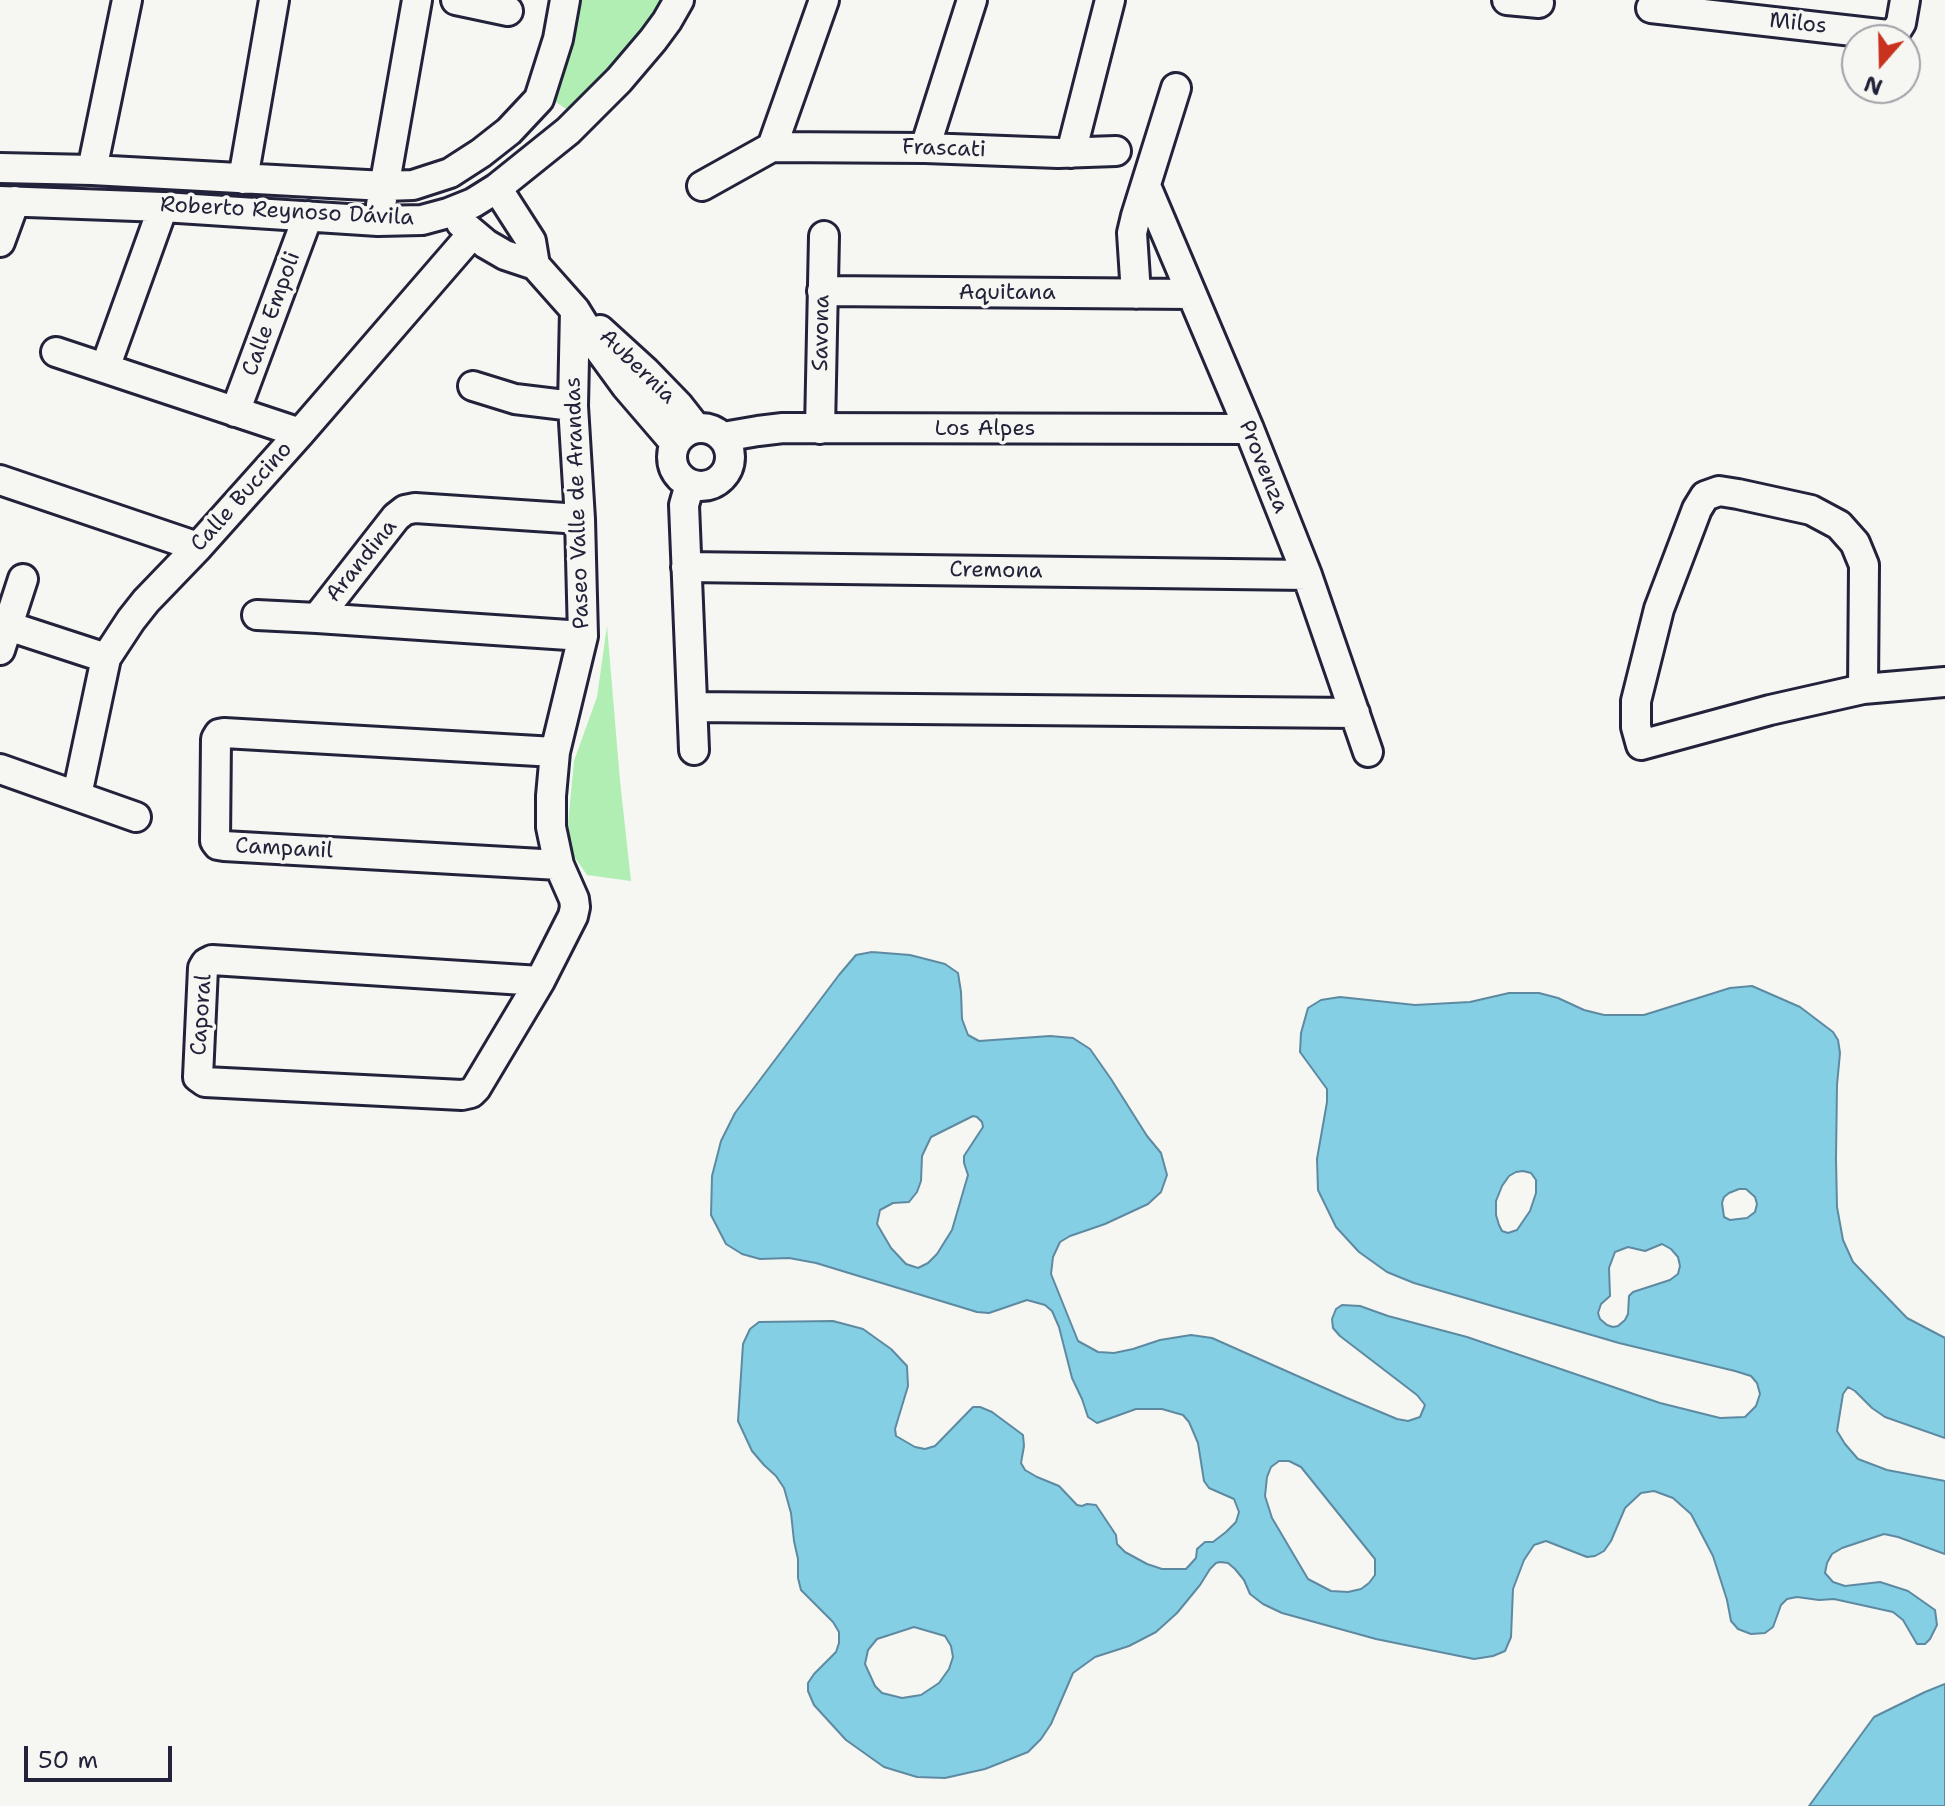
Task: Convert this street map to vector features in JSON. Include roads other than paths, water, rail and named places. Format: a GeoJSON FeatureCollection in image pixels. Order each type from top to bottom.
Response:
{"type":"FeatureCollection","features":[{"type":"Feature","properties":{"kind":"street"},"geometry":{"type":"LineString","coordinates":[[92,170],[127,0]]}},
{"type":"Feature","properties":{"kind":"street"},"geometry":{"type":"LineString","coordinates":[[243,179],[274,0]]}},
{"type":"Feature","properties":{"kind":"street"},"geometry":{"type":"LineString","coordinates":[[378,221],[417,0]]}},
{"type":"Feature","properties":{"kind":"street"},"geometry":{"type":"LineString","coordinates":[[456,0],[508,11]]}},
{"type":"Feature","properties":{"kind":"street","name":"Roberto Reynoso Dávila"},"geometry":{"type":"LineString","coordinates":[[0,168],[243,179],[387,176],[413,185],[450,173],[481,153],[509,131],[539,99],[558,39],[565,0]]}},
{"type":"Feature","properties":{"kind":"street","name":"Roberto Reynoso Dávila"},"geometry":{"type":"LineString","coordinates":[[8,201],[378,221],[422,220],[448,213],[473,203],[497,188],[568,131],[636,60],[667,21],[679,0]]}},
{"type":"Feature","properties":{"kind":"street"},"geometry":{"type":"LineString","coordinates":[[772,147],[824,0]]}},
{"type":"Feature","properties":{"kind":"street"},"geometry":{"type":"LineString","coordinates":[[925,148],[972,0]]}},
{"type":"Feature","properties":{"kind":"street"},"geometry":{"type":"LineString","coordinates":[[1071,153],[1110,0]]}},
{"type":"Feature","properties":{"kind":"street"},"geometry":{"type":"LineString","coordinates":[[1507,0],[1539,3]]}},
{"type":"Feature","properties":{"kind":"street","name":"Milos"},"geometry":{"type":"LineString","coordinates":[[1651,8],[1888,35],[1896,31],[1901,23],[1905,0]]}},
{"type":"Feature","properties":{"kind":"street"},"geometry":{"type":"LineString","coordinates":[[1136,294],[1132,233],[1176,88]]}},
{"type":"Feature","properties":{"kind":"street"},"geometry":{"type":"LineString","coordinates":[[539,99],[568,131]]}},
{"type":"Feature","properties":{"kind":"street","name":"Frascati"},"geometry":{"type":"LineString","coordinates":[[702,186],[772,147],[1071,153],[1116,151]]}},
{"type":"Feature","properties":{"kind":"street","name":"Provenza"},"geometry":{"type":"LineString","coordinates":[[1146,186],[1307,575],[1368,752]]}},
{"type":"Feature","properties":{"kind":"street","name":"Aubernia"},"geometry":{"type":"LineString","coordinates":[[497,188],[531,241],[535,265]]}},
{"type":"Feature","properties":{"kind":"street"},"geometry":{"type":"LineString","coordinates":[[0,242],[8,201]]}},
{"type":"Feature","properties":{"kind":"street"},"geometry":{"type":"LineString","coordinates":[[105,368],[163,207]]}},
{"type":"Feature","properties":{"kind":"street","name":"Aubernia"},"geometry":{"type":"LineString","coordinates":[[448,213],[486,244],[505,255],[535,265],[575,310],[626,386],[685,435]]}},
{"type":"Feature","properties":{"kind":"street","name":"Calle Empoli"},"geometry":{"type":"LineString","coordinates":[[235,412],[308,216]]}},
{"type":"Feature","properties":{"kind":"street","name":"Calle Buccino"},"geometry":{"type":"LineString","coordinates":[[77,795],[106,658],[131,620],[300,433],[473,233]]}},
{"type":"Feature","properties":{"kind":"street","name":"Savona"},"geometry":{"type":"LineString","coordinates":[[820,429],[824,236]]}},
{"type":"Feature","properties":{"kind":"street","name":"Aquitana"},"geometry":{"type":"LineString","coordinates":[[822,291],[1191,294]]}},
{"type":"Feature","properties":{"kind":"street","name":"Paseo Valle de Arandas"},"geometry":{"type":"LineString","coordinates":[[471,1093],[540,981],[575,907],[559,865],[551,827],[551,796],[555,752],[583,636],[573,406],[575,310]]}},
{"type":"Feature","properties":{"kind":"street"},"geometry":{"type":"LineString","coordinates":[[56,352],[300,433]]}},
{"type":"Feature","properties":{"kind":"street"},"geometry":{"type":"LineString","coordinates":[[473,386],[515,399],[573,406]]}},
{"type":"Feature","properties":{"kind":"street","name":"Los Alpes"},"geometry":{"type":"LineString","coordinates":[[723,437],[783,428],[1249,429]]}},
{"type":"Feature","properties":{"kind":"street"},"geometry":{"type":"LineString","coordinates":[[710,429],[723,437],[730,458],[728,469],[721,478],[701,486],[679,477],[671,455],[685,435],[710,429]]}},
{"type":"Feature","properties":{"kind":"street"},"geometry":{"type":"LineString","coordinates":[[0,480],[198,547]]}},
{"type":"Feature","properties":{"kind":"street"},"geometry":{"type":"LineString","coordinates":[[690,484],[684,505],[694,750]]}},
{"type":"Feature","properties":{"kind":"street"},"geometry":{"type":"LineString","coordinates":[[1863,689],[1864,565],[1855,543],[1839,525],[1811,510],[1719,491],[1705,496],[1697,509],[1659,609],[1636,701],[1636,727],[1641,745],[1863,689],[1945,682]]}},
{"type":"Feature","properties":{"kind":"street","name":"Arandina"},"geometry":{"type":"LineString","coordinates":[[317,618],[396,517],[405,510],[415,508],[580,519]]}},
{"type":"Feature","properties":{"kind":"street","name":"Cremona"},"geometry":{"type":"LineString","coordinates":[[686,567],[1307,575]]}},
{"type":"Feature","properties":{"kind":"street"},"geometry":{"type":"LineString","coordinates":[[23,579],[4,638],[106,658]]}},
{"type":"Feature","properties":{"kind":"street"},"geometry":{"type":"LineString","coordinates":[[257,615],[317,618]]}},
{"type":"Feature","properties":{"kind":"street","name":"Arandina"},"geometry":{"type":"LineString","coordinates":[[317,618],[583,636]]}},
{"type":"Feature","properties":{"kind":"street"},"geometry":{"type":"LineString","coordinates":[[693,707],[1355,713]]}},
{"type":"Feature","properties":{"kind":"street","name":"Campanil"},"geometry":{"type":"LineString","coordinates":[[555,752],[219,734],[216,739],[215,841],[224,846],[559,865]]}},
{"type":"Feature","properties":{"kind":"street"},"geometry":{"type":"LineString","coordinates":[[0,769],[136,817]]}},
{"type":"Feature","properties":{"kind":"street","name":"Caporal"},"geometry":{"type":"LineString","coordinates":[[471,1093],[201,1081],[198,1077],[203,968],[212,960],[540,981]]}},
{"type":"Feature","properties":{"kind":"water"},"geometry":{"type":"Polygon","coordinates":[[[872,952],[910,955],[945,964],[958,973],[962,1019],[968,1035],[979,1041],[1050,1036],[1073,1038],[1090,1049],[1161,1153],[1167,1175],[1161,1192],[1148,1204],[1060,1242],[1053,1257],[1051,1274],[1078,1341],[1098,1352],[1114,1353],[1191,1335],[1212,1338],[1347,1398],[1408,1421],[1420,1417],[1425,1405],[1417,1395],[1333,1328],[1332,1319],[1336,1309],[1342,1305],[1360,1306],[1467,1337],[1660,1403],[1720,1418],[1745,1417],[1756,1406],[1760,1394],[1751,1376],[1619,1343],[1414,1283],[1387,1272],[1359,1252],[1336,1227],[1318,1190],[1317,1159],[1327,1089],[1300,1052],[1301,1033],[1308,1008],[1321,1000],[1340,997],[1415,1005],[1470,1002],[1509,993],[1539,993],[1604,1015],[1644,1015],[1730,988],[1752,986],[1800,1007],[1833,1032],[1838,1040],[1837,1207],[1843,1240],[1853,1262],[1907,1318],[1945,1338],[1945,1438],[1885,1417],[1848,1387],[1843,1394],[1837,1431],[1858,1459],[1887,1470],[1945,1481],[1945,1554],[1884,1534],[1832,1554],[1825,1573],[1833,1582],[1845,1586],[1880,1582],[1908,1591],[1935,1610],[1937,1625],[1930,1639],[1925,1644],[1917,1644],[1903,1620],[1893,1612],[1834,1599],[1797,1597],[1787,1599],[1781,1605],[1773,1627],[1765,1633],[1751,1634],[1738,1629],[1731,1621],[1713,1556],[1691,1514],[1673,1498],[1654,1491],[1641,1493],[1625,1508],[1611,1541],[1604,1551],[1595,1556],[1587,1557],[1546,1541],[1534,1545],[1524,1560],[1513,1589],[1511,1637],[1505,1651],[1493,1656],[1474,1659],[1376,1639],[1282,1613],[1250,1594],[1235,1569],[1228,1563],[1220,1562],[1210,1569],[1177,1613],[1156,1632],[1129,1646],[1095,1657],[1073,1673],[1051,1724],[1028,1752],[985,1769],[945,1778],[917,1777],[884,1767],[846,1740],[814,1705],[808,1691],[808,1683],[814,1674],[836,1652],[839,1632],[801,1590],[791,1513],[784,1488],[752,1451],[738,1421],[743,1344],[750,1329],[759,1322],[833,1321],[863,1329],[891,1349],[907,1366],[908,1386],[895,1429],[896,1436],[925,1449],[935,1446],[973,1407],[992,1412],[1023,1435],[1021,1463],[1025,1470],[1059,1486],[1077,1505],[1096,1505],[1116,1535],[1117,1544],[1147,1564],[1162,1569],[1186,1569],[1196,1558],[1197,1549],[1226,1532],[1236,1522],[1239,1512],[1234,1499],[1209,1488],[1204,1481],[1198,1443],[1183,1415],[1162,1409],[1136,1409],[1097,1423],[1088,1417],[1072,1378],[1059,1327],[1052,1311],[1045,1305],[1027,1300],[989,1313],[977,1312],[816,1263],[789,1258],[760,1259],[742,1254],[726,1244],[711,1215],[712,1176],[721,1141],[735,1113],[856,955],[872,952]],[[973,1116],[931,1137],[922,1156],[921,1181],[917,1192],[909,1202],[893,1203],[880,1210],[877,1224],[891,1248],[906,1264],[918,1268],[937,1254],[952,1230],[968,1175],[964,1156],[983,1127],[982,1122],[973,1116]],[[1523,1171],[1509,1176],[1496,1201],[1499,1225],[1502,1231],[1508,1233],[1517,1230],[1530,1211],[1536,1193],[1536,1180],[1531,1173],[1523,1171]],[[1746,1189],[1724,1197],[1724,1217],[1730,1220],[1747,1218],[1755,1212],[1755,1197],[1746,1189]],[[1662,1244],[1645,1251],[1628,1247],[1615,1252],[1609,1268],[1610,1296],[1601,1304],[1598,1313],[1607,1325],[1618,1326],[1625,1320],[1629,1296],[1633,1292],[1670,1280],[1678,1274],[1678,1257],[1671,1249],[1662,1244]],[[1279,1461],[1271,1467],[1265,1496],[1272,1518],[1308,1579],[1331,1591],[1348,1592],[1369,1583],[1375,1575],[1375,1559],[1301,1467],[1289,1461],[1279,1461]],[[914,1627],[877,1639],[868,1650],[865,1664],[875,1686],[882,1693],[902,1698],[921,1695],[939,1683],[953,1657],[945,1636],[914,1627]]]}},
{"type":"Feature","properties":{"kind":"water"},"geometry":{"type":"Polygon","coordinates":[[[1945,1684],[1945,1806],[1809,1806],[1874,1717],[1945,1684]]]}}]}
